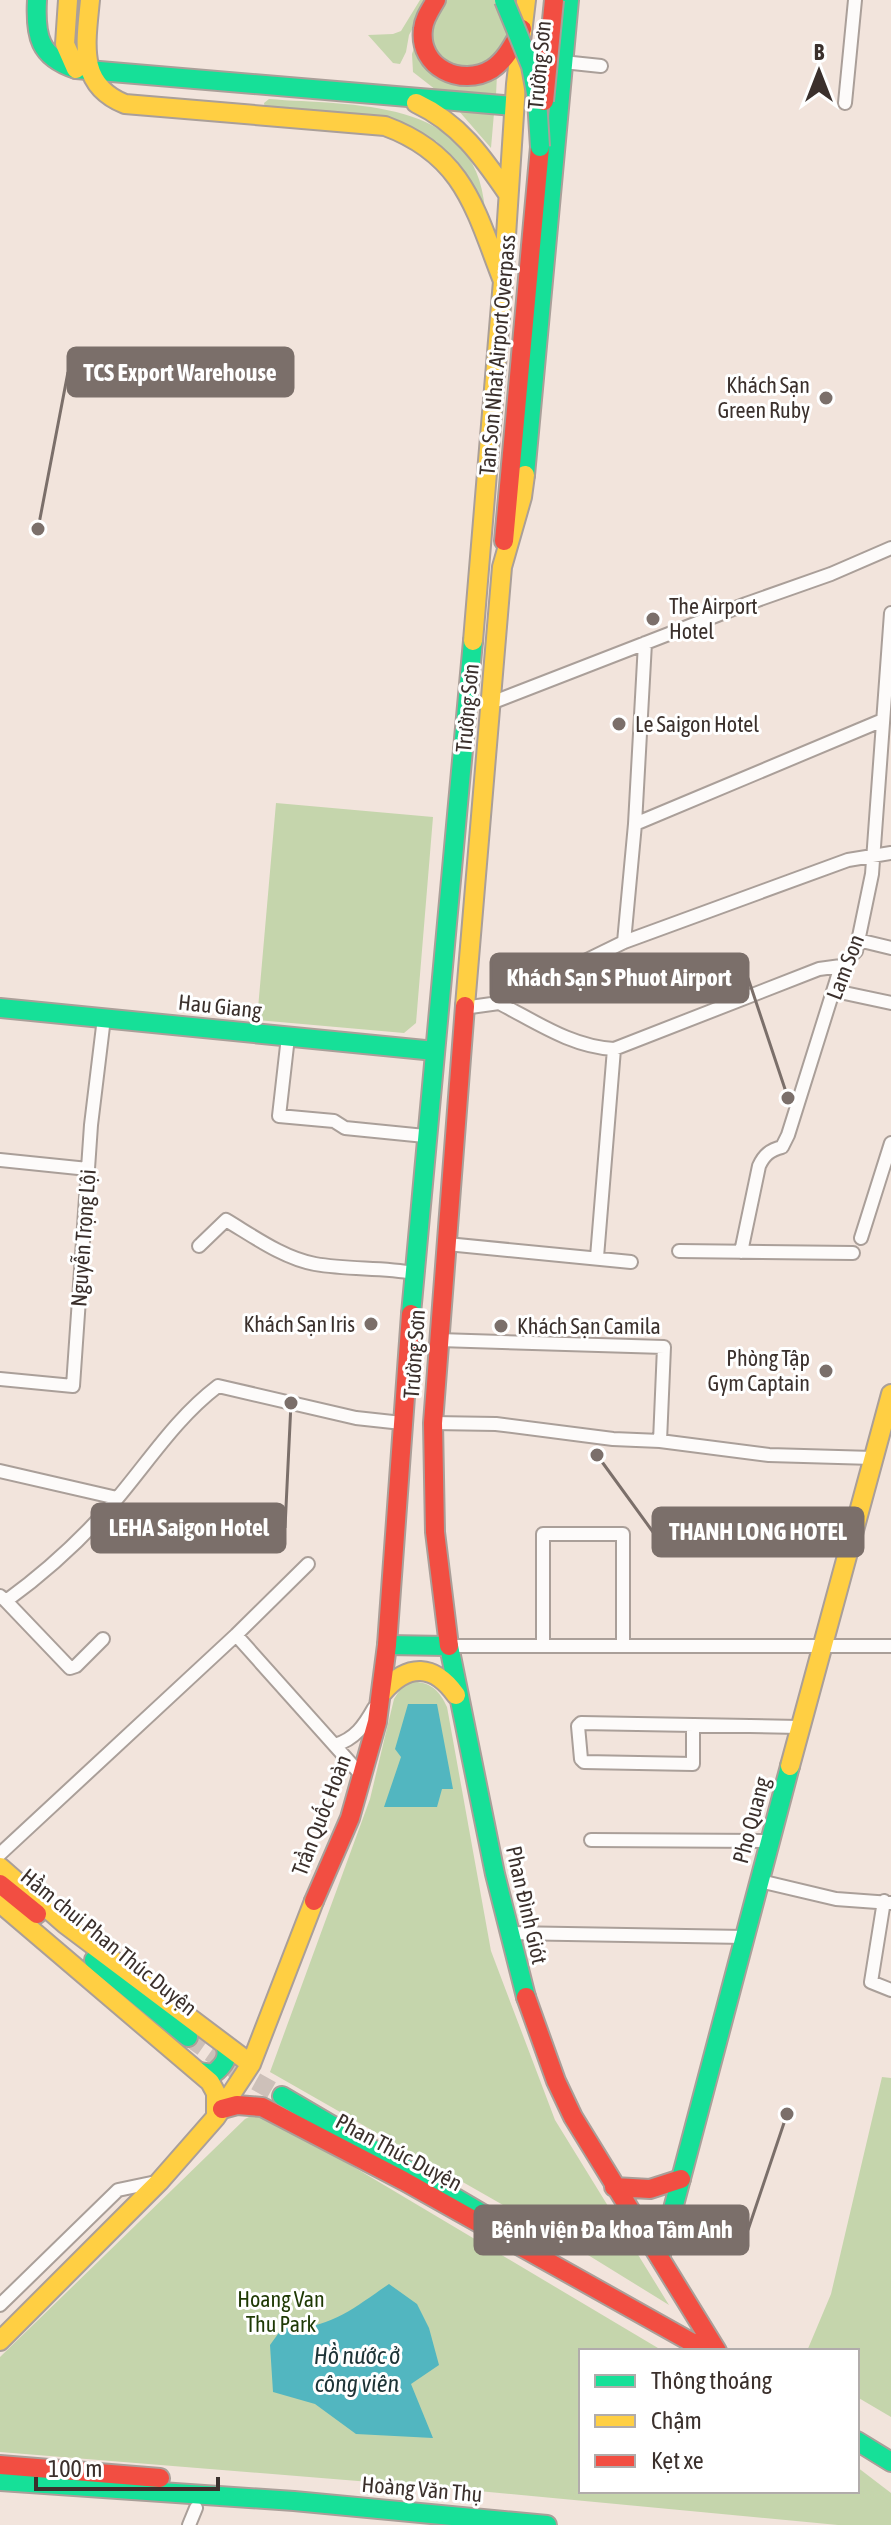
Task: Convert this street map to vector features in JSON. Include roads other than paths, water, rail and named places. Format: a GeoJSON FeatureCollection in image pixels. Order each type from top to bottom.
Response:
{"type":"FeatureCollection","features":[{"type":"Feature","properties":{"kind":"main road"},"geometry":{"type":"LineString","coordinates":[[37,0],[37,32],[46,52],[57,63],[82,70],[559,109]]}},
{"type":"Feature","properties":{"kind":"main road"},"geometry":{"type":"LineString","coordinates":[[68,0],[65,44],[98,88],[106,96],[125,104],[385,126],[417,138],[443,157],[463,184],[503,281]]}},
{"type":"Feature","properties":{"kind":"main road"},"geometry":{"type":"LineString","coordinates":[[82,70],[90,0]]}},
{"type":"Feature","properties":{"kind":"main road"},"geometry":{"type":"LineString","coordinates":[[436,0],[423,29],[424,46],[436,65],[457,77],[476,77],[493,69],[508,53],[523,26]]}},
{"type":"Feature","properties":{"kind":"main road"},"geometry":{"type":"LineString","coordinates":[[504,0],[531,66],[548,146]]}},
{"type":"Feature","properties":{"kind":"main road","name":"Trường Sơn"},"geometry":{"type":"LineString","coordinates":[[402,1423],[425,1136],[466,721],[503,281],[514,106],[526,0]]}},
{"type":"Feature","properties":{"kind":"main road"},"geometry":{"type":"LineString","coordinates":[[548,146],[554,0]]}},
{"type":"Feature","properties":{"kind":"main road","name":"Trường Sơn"},"geometry":{"type":"LineString","coordinates":[[433,1423],[463,1008],[502,567],[522,497],[548,146],[559,109],[569,0]]}},
{"type":"Feature","properties":{"kind":"main road"},"geometry":{"type":"LineString","coordinates":[[398,98],[436,112],[455,124],[508,194]]}},
{"type":"Feature","properties":{"kind":"main road"},"geometry":{"type":"LineString","coordinates":[[512,140],[548,146]]}},
{"type":"Feature","properties":{"kind":"main road","name":"Tan Son Nhat Airport Overpass"},"geometry":{"type":"LineString","coordinates":[[502,567],[515,423],[548,146]]}},
{"type":"Feature","properties":{"kind":"main road","name":"Hau Giang"},"geometry":{"type":"LineString","coordinates":[[0,1008],[435,1051]]}},
{"type":"Feature","properties":{"kind":"main road","name":"Pho Quang"},"geometry":{"type":"LineString","coordinates":[[660,2258],[821,1646],[891,1394]]}},
{"type":"Feature","properties":{"kind":"main road","name":"Trần Quốc Hoàn"},"geometry":{"type":"LineString","coordinates":[[0,2341],[159,2182],[219,2113],[251,2064],[323,1878],[350,1818],[363,1777],[383,1692],[402,1423]]}},
{"type":"Feature","properties":{"kind":"main road","name":"Phan Đình Giót"},"geometry":{"type":"LineString","coordinates":[[433,1423],[433,1510],[447,1646],[508,1933],[532,2019],[578,2128],[700,2316],[716,2349]]}},
{"type":"Feature","properties":{"kind":"main road"},"geometry":{"type":"LineString","coordinates":[[387,1645],[447,1646]]}},
{"type":"Feature","properties":{"kind":"main road"},"geometry":{"type":"LineString","coordinates":[[383,1692],[398,1676],[420,1669],[441,1676],[456,1695]]}},
{"type":"Feature","properties":{"kind":"main road"},"geometry":{"type":"LineString","coordinates":[[0,1867],[65,1924],[251,2064]]}},
{"type":"Feature","properties":{"kind":"main road","name":"Hầm chui Phan Thúc Duyện"},"geometry":{"type":"LineString","coordinates":[[0,1884],[188,2037]]}},
{"type":"Feature","properties":{"kind":"main road"},"geometry":{"type":"LineString","coordinates":[[0,1903],[200,2072],[214,2087],[219,2113]]}},
{"type":"Feature","properties":{"kind":"main road"},"geometry":{"type":"LineString","coordinates":[[200,2072],[213,2074],[224,2065],[228,2050],[225,2045]]}},
{"type":"Feature","properties":{"kind":"main road"},"geometry":{"type":"LineString","coordinates":[[282,2096],[529,2242],[611,2297]]}},
{"type":"Feature","properties":{"kind":"main road","name":"Phan Thúc Duyện"},"geometry":{"type":"LineString","coordinates":[[219,2113],[237,2105],[262,2107],[404,2181],[691,2342],[711,2349]]}},
{"type":"Feature","properties":{"kind":"main road"},"geometry":{"type":"LineString","coordinates":[[614,2187],[650,2189],[681,2179]]}},
{"type":"Feature","properties":{"kind":"main road"},"geometry":{"type":"LineString","coordinates":[[859,2442],[891,2462]]}},
{"type":"Feature","properties":{"kind":"main road","name":"Hoàng Văn Thụ"},"geometry":{"type":"LineString","coordinates":[[0,2465],[232,2484],[294,2501]]}},
{"type":"Feature","properties":{"kind":"main road","name":"Hoàng Văn Thụ"},"geometry":{"type":"LineString","coordinates":[[0,2481],[294,2501],[547,2525]]}},
{"type":"Feature","properties":{"kind":"main road","name":"Hoàng Văn Thụ"},"geometry":{"type":"LineString","coordinates":[[0,2492],[192,2516],[294,2501]]}},
{"type":"Feature","properties":{"kind":"street"},"geometry":{"type":"LineString","coordinates":[[845,103],[855,0]]}},
{"type":"Feature","properties":{"kind":"street"},"geometry":{"type":"LineString","coordinates":[[563,62],[601,66]]}},
{"type":"Feature","properties":{"kind":"street"},"geometry":{"type":"LineString","coordinates":[[491,703],[831,574],[891,548]]}},
{"type":"Feature","properties":{"kind":"street","name":"Lam Son"},"geometry":{"type":"LineString","coordinates":[[741,1252],[759,1166],[773,1149],[782,1147],[788,1135],[841,966],[856,951],[874,854],[891,613]]}},
{"type":"Feature","properties":{"kind":"street"},"geometry":{"type":"LineString","coordinates":[[624,942],[635,824],[645,643]]}},
{"type":"Feature","properties":{"kind":"street"},"geometry":{"type":"LineString","coordinates":[[635,824],[883,720]]}},
{"type":"Feature","properties":{"kind":"street"},"geometry":{"type":"LineString","coordinates":[[463,1008],[499,1003],[624,942],[848,860],[891,853]]}},
{"type":"Feature","properties":{"kind":"street"},"geometry":{"type":"LineString","coordinates":[[858,940],[891,948]]}},
{"type":"Feature","properties":{"kind":"street"},"geometry":{"type":"LineString","coordinates":[[499,1003],[570,1039],[594,1048],[614,1049],[819,969],[841,966]]}},
{"type":"Feature","properties":{"kind":"street"},"geometry":{"type":"LineString","coordinates":[[835,991],[891,1003]]}},
{"type":"Feature","properties":{"kind":"street","name":"Nguyễn Trọng Lội"},"geometry":{"type":"LineString","coordinates":[[0,1379],[73,1386],[88,1169],[104,1018]]}},
{"type":"Feature","properties":{"kind":"street"},"geometry":{"type":"LineString","coordinates":[[288,1037],[279,1116],[334,1121],[345,1128],[425,1136]]}},
{"type":"Feature","properties":{"kind":"street"},"geometry":{"type":"LineString","coordinates":[[597,1257],[614,1049]]}},
{"type":"Feature","properties":{"kind":"street"},"geometry":{"type":"LineString","coordinates":[[861,1238],[891,1143]]}},
{"type":"Feature","properties":{"kind":"street"},"geometry":{"type":"LineString","coordinates":[[0,1160],[88,1169]]}},
{"type":"Feature","properties":{"kind":"street"},"geometry":{"type":"LineString","coordinates":[[199,1246],[226,1220],[263,1242],[313,1264],[385,1267],[414,1273]]}},
{"type":"Feature","properties":{"kind":"street"},"geometry":{"type":"LineString","coordinates":[[447,1244],[631,1262]]}},
{"type":"Feature","properties":{"kind":"street"},"geometry":{"type":"LineString","coordinates":[[679,1251],[853,1253]]}},
{"type":"Feature","properties":{"kind":"street"},"geometry":{"type":"LineString","coordinates":[[439,1340],[664,1347],[660,1441]]}},
{"type":"Feature","properties":{"kind":"street"},"geometry":{"type":"LineString","coordinates":[[103,1639],[76,1666],[70,1668],[2,1598],[44,1572],[117,1498],[160,1442],[218,1386],[356,1418],[402,1423]]}},
{"type":"Feature","properties":{"kind":"street"},"geometry":{"type":"LineString","coordinates":[[433,1423],[496,1424],[769,1455],[873,1458]]}},
{"type":"Feature","properties":{"kind":"street"},"geometry":{"type":"LineString","coordinates":[[0,1471],[117,1498]]}},
{"type":"Feature","properties":{"kind":"street"},"geometry":{"type":"LineString","coordinates":[[543,1646],[543,1534],[623,1534],[623,1646]]}},
{"type":"Feature","properties":{"kind":"street"},"geometry":{"type":"LineString","coordinates":[[0,1854],[308,1564]]}},
{"type":"Feature","properties":{"kind":"street"},"geometry":{"type":"LineString","coordinates":[[236,1635],[363,1777]]}},
{"type":"Feature","properties":{"kind":"street"},"geometry":{"type":"LineString","coordinates":[[447,1646],[891,1646]]}},
{"type":"Feature","properties":{"kind":"street"},"geometry":{"type":"LineString","coordinates":[[335,1745],[346,1742],[360,1730],[383,1692]]}},
{"type":"Feature","properties":{"kind":"street"},"geometry":{"type":"LineString","coordinates":[[693,1725],[693,1764],[584,1762],[581,1759],[578,1726],[581,1723],[693,1725],[800,1727]]}},
{"type":"Feature","properties":{"kind":"street"},"geometry":{"type":"LineString","coordinates":[[591,1840],[770,1841]]}},
{"type":"Feature","properties":{"kind":"street"},"geometry":{"type":"LineString","coordinates":[[760,1881],[836,1899],[888,1902],[871,1982],[891,1990]]}},
{"type":"Feature","properties":{"kind":"street"},"geometry":{"type":"LineString","coordinates":[[508,1933],[745,1937]]}},
{"type":"Feature","properties":{"kind":"street"},"geometry":{"type":"LineString","coordinates":[[0,2305],[118,2190],[159,2182]]}},
{"type":"Feature","properties":{"kind":"water"},"geometry":{"type":"Polygon","coordinates":[[[408,1704],[437,1704],[453,1789],[442,1789],[437,1807],[384,1807],[401,1757],[395,1749],[408,1704]]]}},
{"type":"Feature","properties":{"kind":"water","name":"Hồ nước ở công viên"},"geometry":{"type":"Polygon","coordinates":[[[389,2284],[417,2304],[429,2328],[439,2365],[411,2384],[433,2438],[356,2434],[315,2404],[273,2392],[270,2345],[283,2327],[299,2328],[327,2322],[389,2284]]]}},
{"type":"Feature","properties":{"kind":"tunnel"},"geometry":{"type":"LineString","coordinates":[[188,2037],[232,2068],[282,2096]]}},
{"type":"Feature","properties":{"kind":"place","name":"Khách Sạn Green Ruby"},"geometry":{"type":"Point","coordinates":[826,398]}},
{"type":"Feature","properties":{"kind":"place","name":"TCS Export Warehouse"},"geometry":{"type":"Point","coordinates":[38,529]}},
{"type":"Feature","properties":{"kind":"place","name":"The Airport Hotel"},"geometry":{"type":"Point","coordinates":[653,619]}},
{"type":"Feature","properties":{"kind":"place","name":"Le Saigon Hotel"},"geometry":{"type":"Point","coordinates":[619,724]}},
{"type":"Feature","properties":{"kind":"place","name":"Khách Sạn S Phuot Airport"},"geometry":{"type":"Point","coordinates":[788,1098]}},
{"type":"Feature","properties":{"kind":"place","name":"Khách Sạn Iris"},"geometry":{"type":"Point","coordinates":[371,1324]}},
{"type":"Feature","properties":{"kind":"place","name":"Khách Sạn Camila"},"geometry":{"type":"Point","coordinates":[501,1326]}},
{"type":"Feature","properties":{"kind":"place","name":"Phòng Tập Gym Captain"},"geometry":{"type":"Point","coordinates":[826,1371]}},
{"type":"Feature","properties":{"kind":"place","name":"LEHA Saigon Hotel"},"geometry":{"type":"Point","coordinates":[291,1403]}},
{"type":"Feature","properties":{"kind":"place","name":"THANH LONG HOTEL"},"geometry":{"type":"Point","coordinates":[597,1455]}},
{"type":"Feature","properties":{"kind":"place","name":"Bệnh viện Đa khoa Tâm Anh"},"geometry":{"type":"Point","coordinates":[787,2114]}},
{"type":"Feature","properties":{"kind":"park label","name":"Hoang Van Thu Park"},"geometry":{"type":"Point","coordinates":[281,2312]}}]}
